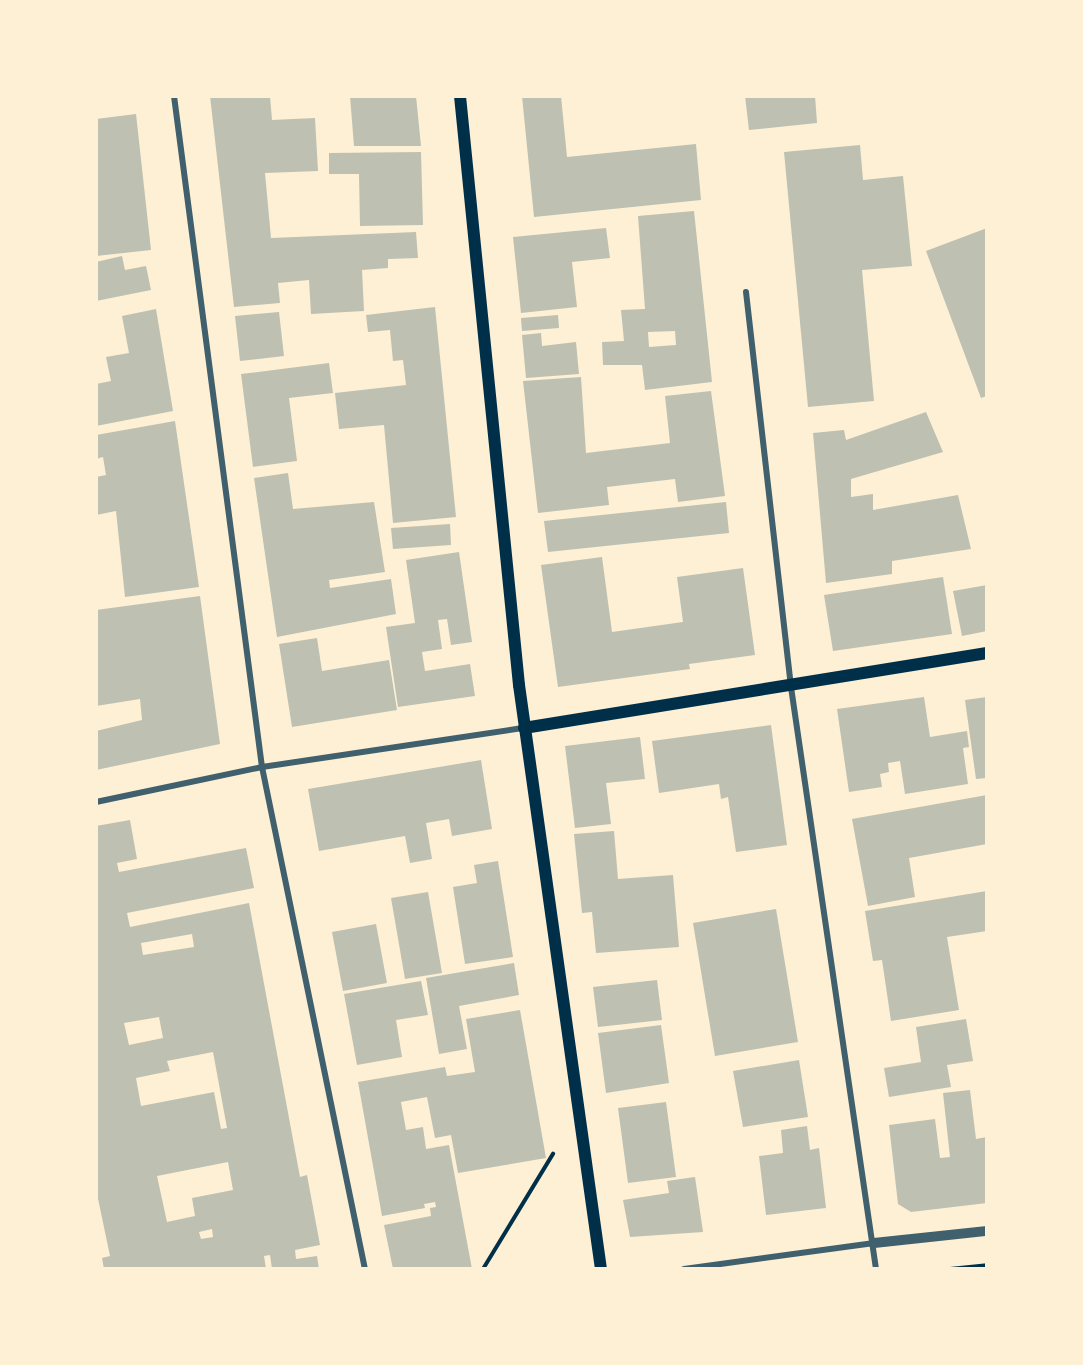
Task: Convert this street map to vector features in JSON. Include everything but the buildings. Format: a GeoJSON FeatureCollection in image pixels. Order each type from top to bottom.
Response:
{"type":"FeatureCollection","features":[{"type":"Feature","properties":{"kind":"main road"},"geometry":{"type":"LineString","coordinates":[[460,96],[524,728],[601,1269]]}},
{"type":"Feature","properties":{"kind":"main road"},"geometry":{"type":"LineString","coordinates":[[524,728],[791,687],[987,653]]}},
{"type":"Feature","properties":{"kind":"street"},"geometry":{"type":"LineString","coordinates":[[174,96],[262,767],[365,1269]]}},
{"type":"Feature","properties":{"kind":"street"},"geometry":{"type":"LineString","coordinates":[[746,292],[791,687],[876,1269]]}},
{"type":"Feature","properties":{"kind":"street"},"geometry":{"type":"LineString","coordinates":[[96,802],[262,767],[524,728]]}},
{"type":"Feature","properties":{"kind":"street"},"geometry":{"type":"LineString","coordinates":[[684,1269],[874,1243],[987,1231]]}},
{"type":"Feature","properties":{"kind":"path"},"geometry":{"type":"LineString","coordinates":[[483,1269],[553,1154]]}},
{"type":"Feature","properties":{"kind":"path"},"geometry":{"type":"LineString","coordinates":[[950,1269],[987,1265]]}}]}
